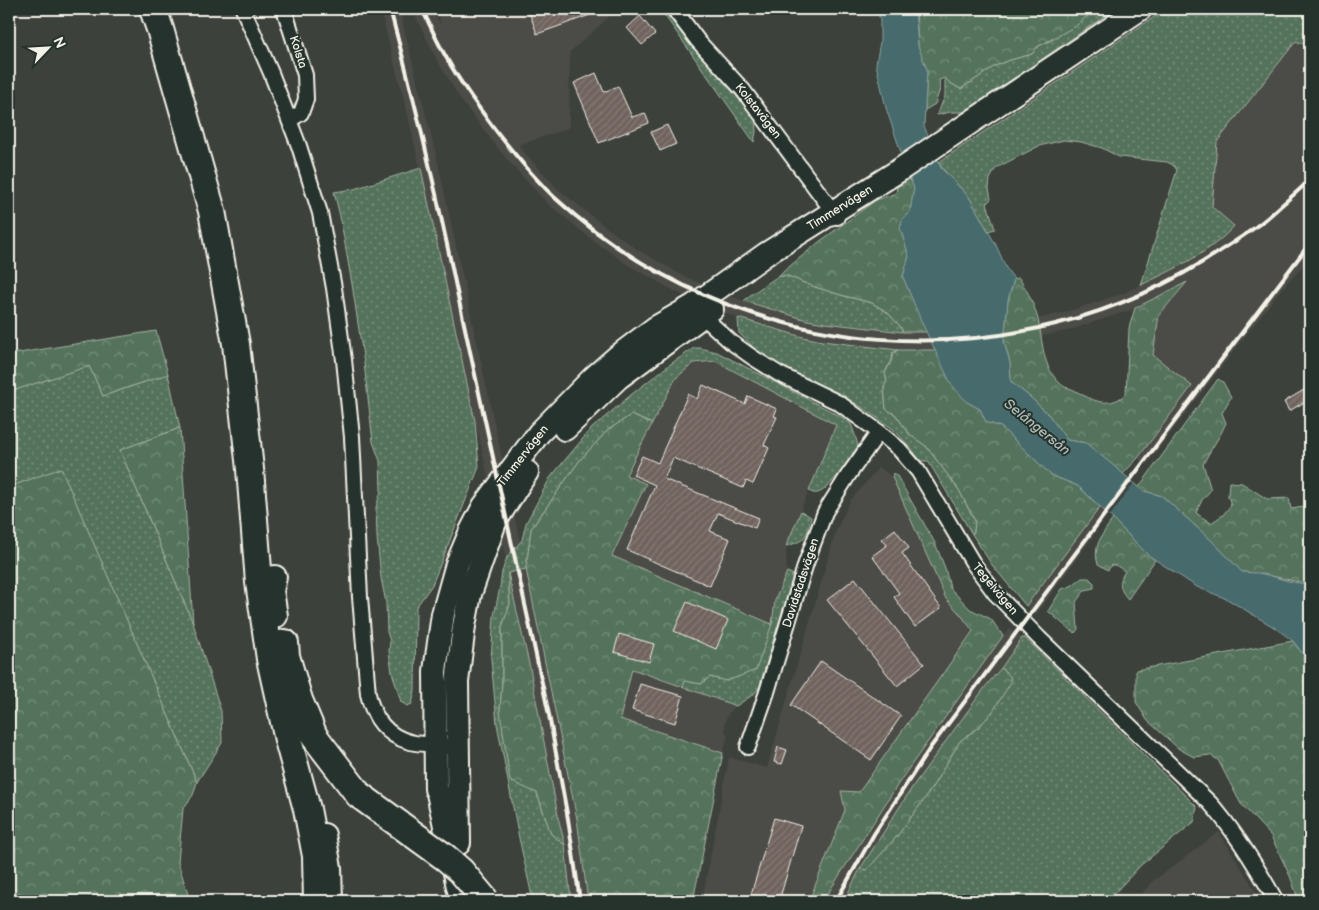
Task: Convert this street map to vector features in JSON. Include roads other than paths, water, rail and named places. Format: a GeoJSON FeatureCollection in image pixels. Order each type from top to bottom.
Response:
{"type":"FeatureCollection","features":[{"type":"Feature","properties":{"kind":"highway"},"geometry":{"type":"LineString","coordinates":[[153,9],[214,221],[236,344],[250,469],[259,582],[270,659],[288,740],[307,809],[316,856],[317,901]]}},
{"type":"Feature","properties":{"kind":"highway"},"geometry":{"type":"LineString","coordinates":[[171,9],[225,197],[248,319],[275,577],[286,656],[299,700],[314,736],[359,795],[461,871],[486,901]]}},
{"type":"Feature","properties":{"kind":"main road","name":"Timmervägen"},"geometry":{"type":"LineString","coordinates":[[470,901],[459,844],[457,682],[464,626],[470,594],[495,522],[537,459],[579,414],[618,378],[667,343],[697,311],[766,254],[835,214],[1140,9]]}},
{"type":"Feature","properties":{"kind":"main road","name":"Timmervägen"},"geometry":{"type":"LineString","coordinates":[[462,901],[436,789],[435,744],[435,671],[443,614],[457,564],[484,506],[540,433],[618,356],[655,328],[697,311]]}},
{"type":"Feature","properties":{"kind":"main road"},"geometry":{"type":"LineString","coordinates":[[275,577],[272,590],[285,677],[321,813],[330,868],[331,901]]}},
{"type":"Feature","properties":{"kind":"main road"},"geometry":{"type":"LineString","coordinates":[[436,789],[435,797],[445,870],[445,901]]}},
{"type":"Feature","properties":{"kind":"street"},"geometry":{"type":"LineString","coordinates":[[243,9],[290,120],[320,213],[334,288],[352,437],[360,597],[368,694],[371,707],[383,726],[401,739],[417,744],[457,744]]}},
{"type":"Feature","properties":{"kind":"street","name":"Kolsta"},"geometry":{"type":"LineString","coordinates":[[284,9],[305,75],[306,99],[301,113],[290,120]]}},
{"type":"Feature","properties":{"kind":"street","name":"Kolstavägen"},"geometry":{"type":"LineString","coordinates":[[674,9],[698,41],[743,90],[835,214]]}},
{"type":"Feature","properties":{"kind":"street","name":"Tegelvägen"},"geometry":{"type":"LineString","coordinates":[[697,311],[731,342],[779,374],[838,403],[880,432],[899,449],[918,472],[973,563],[995,593],[1045,644],[1210,803],[1220,814],[1258,870],[1276,901]]}},
{"type":"Feature","properties":{"kind":"street","name":"Davidstadsvägen"},"geometry":{"type":"LineString","coordinates":[[748,747],[767,692],[806,563],[826,512],[849,474],[880,432]]}},
{"type":"Feature","properties":{"kind":"water","name":"Selångersån"},"geometry":{"type":"Polygon","coordinates":[[[877,9],[915,9],[918,46],[927,70],[924,126],[941,168],[969,197],[996,245],[1006,268],[1014,279],[1008,300],[1004,342],[1010,363],[1011,382],[1048,414],[1067,440],[1086,443],[1144,491],[1162,496],[1212,541],[1242,572],[1260,573],[1300,583],[1310,582],[1310,663],[1293,641],[1277,629],[1227,599],[1197,587],[1148,555],[1078,486],[1051,475],[1001,427],[986,422],[980,409],[967,402],[951,384],[903,277],[909,256],[900,228],[903,218],[910,212],[914,188],[886,108],[876,64],[880,42],[880,20],[877,9]]]}},
{"type":"Feature","properties":{"kind":"railway"},"geometry":{"type":"LineString","coordinates":[[390,9],[433,182],[549,715],[568,819],[580,901]]}},
{"type":"Feature","properties":{"kind":"railway"},"geometry":{"type":"LineString","coordinates":[[422,9],[443,51],[470,96],[517,157],[554,197],[627,253],[707,296],[792,325],[879,339],[968,339],[1057,324],[1142,294],[1223,249],[1265,220],[1310,179]]}},
{"type":"Feature","properties":{"kind":"railway"},"geometry":{"type":"LineString","coordinates":[[836,901],[874,834],[930,748],[1310,243]]}}]}
